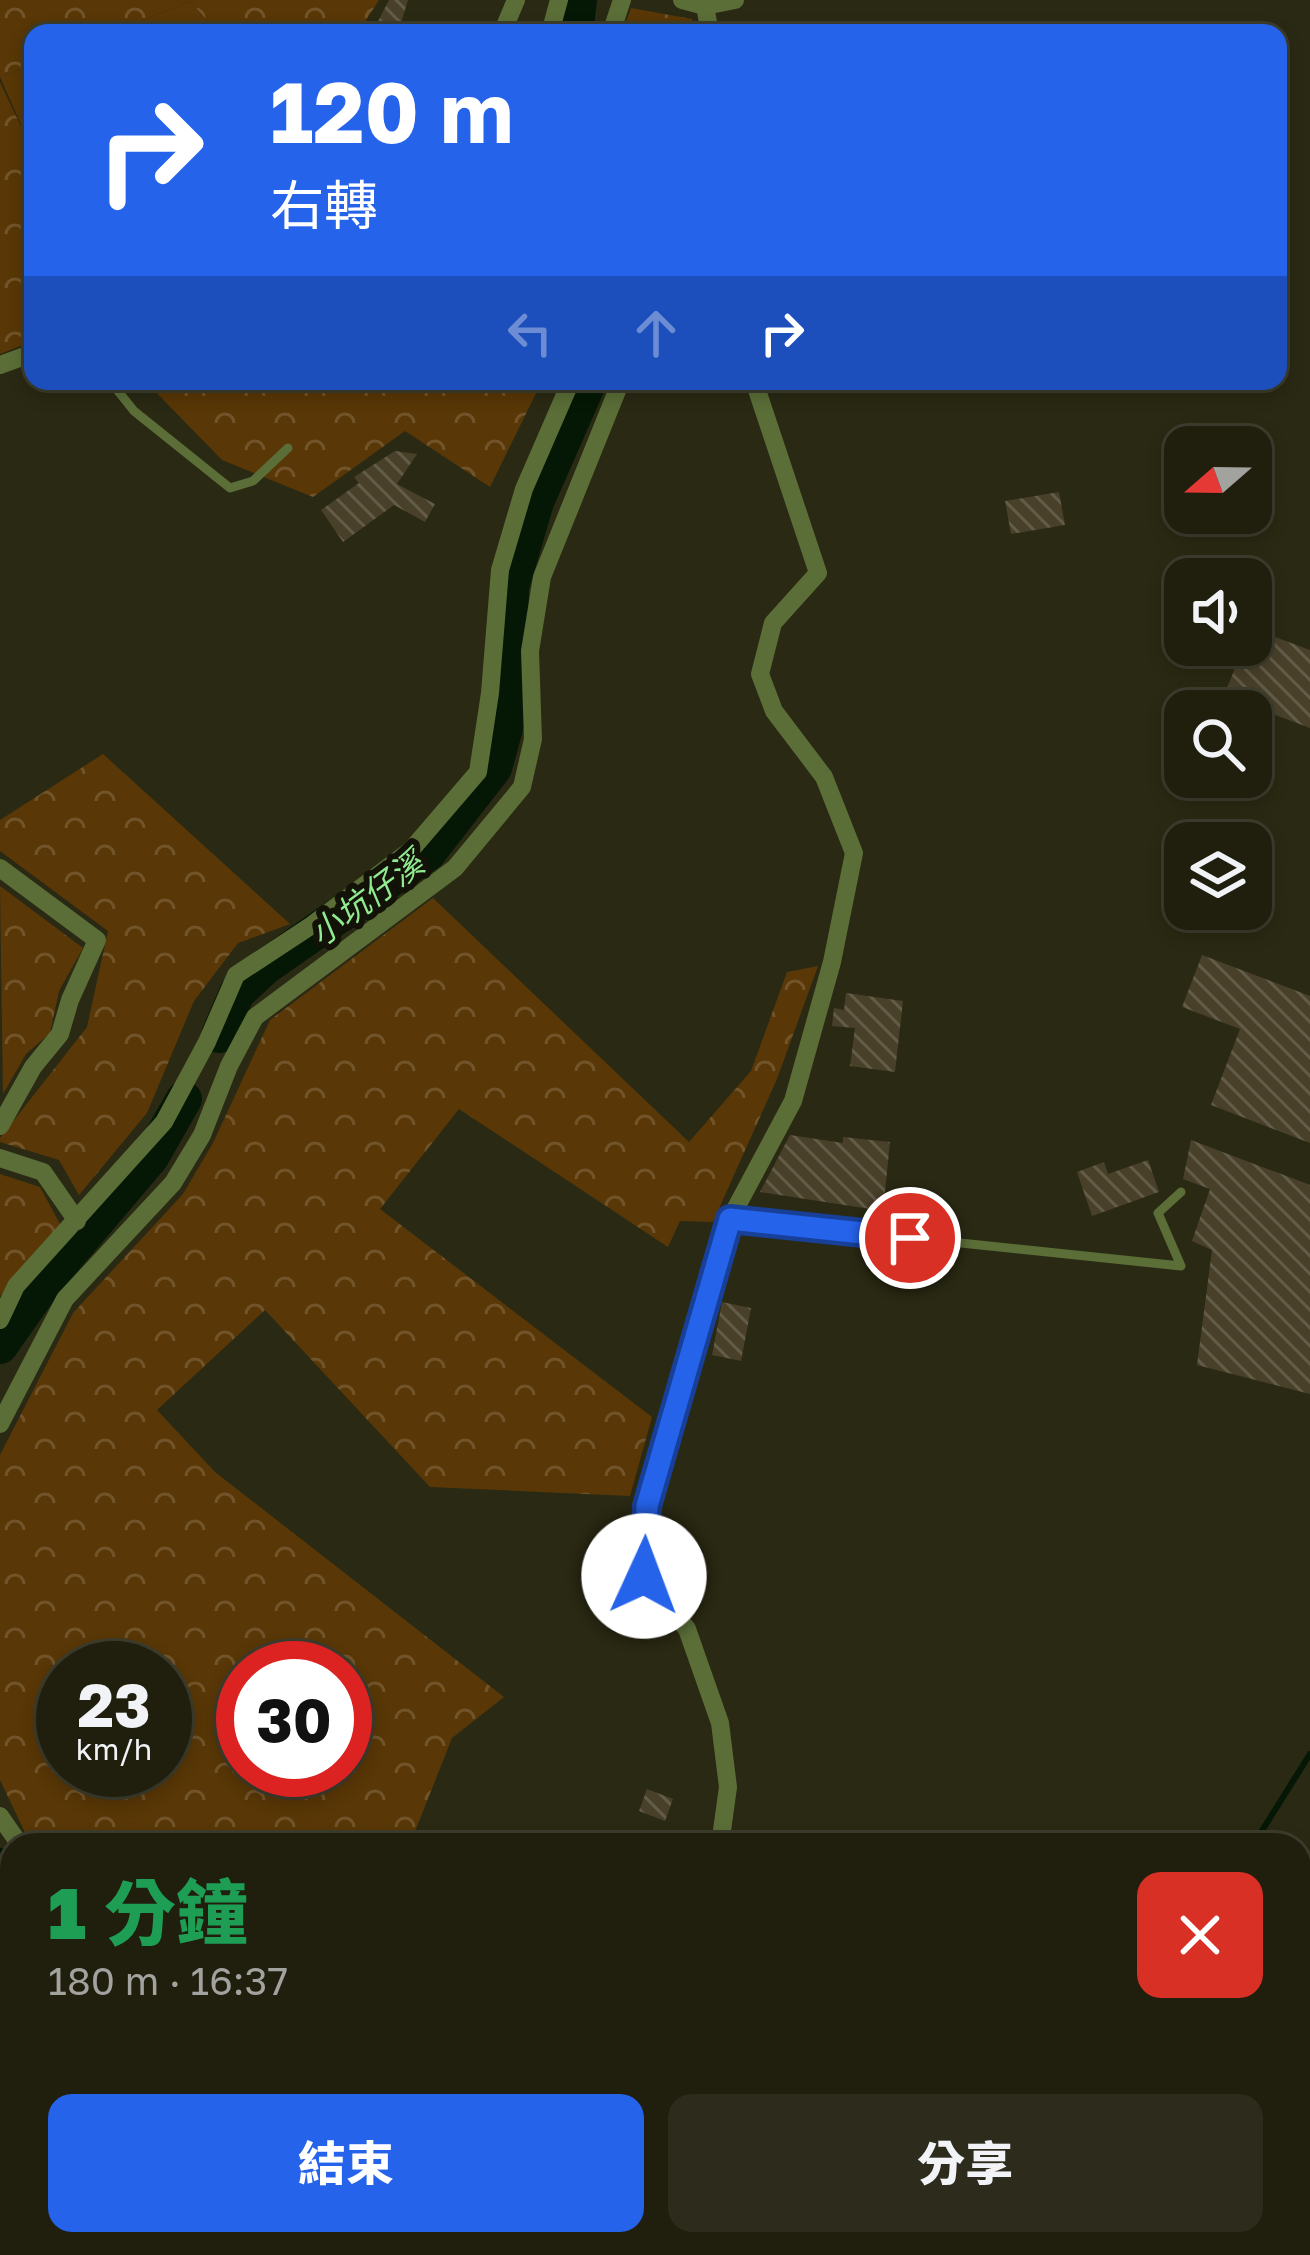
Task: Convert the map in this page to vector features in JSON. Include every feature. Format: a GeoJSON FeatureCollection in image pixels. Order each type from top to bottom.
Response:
{"type":"FeatureCollection","features":[{"type":"Feature","properties":{"kind":"street"},"geometry":{"type":"LineString","coordinates":[[682,0],[705,6],[735,0]]}},
{"type":"Feature","properties":{"kind":"street"},"geometry":{"type":"LineString","coordinates":[[705,6],[708,24]]}},
{"type":"Feature","properties":{"kind":"street"},"geometry":{"type":"LineString","coordinates":[[0,1320],[16,1286],[164,1122],[208,1042],[236,975],[411,850],[478,772],[500,570],[524,489],[568,390]]}},
{"type":"Feature","properties":{"kind":"street"},"geometry":{"type":"LineString","coordinates":[[0,1424],[65,1299],[173,1183],[202,1135],[229,1066],[255,1017],[455,868],[522,787],[533,739],[530,651],[542,578],[617,390]]}},
{"type":"Feature","properties":{"kind":"street"},"geometry":{"type":"LineString","coordinates":[[722,1833],[728,1787],[720,1723],[687,1629],[644,1576],[647,1506],[730,1219],[793,1101],[832,962],[854,853],[824,777],[774,711],[760,674],[773,623],[818,573],[757,390]]}},
{"type":"Feature","properties":{"kind":"street"},"geometry":{"type":"LineString","coordinates":[[0,868],[97,940],[60,1034],[33,1067],[0,1126]]}},
{"type":"Feature","properties":{"kind":"street"},"geometry":{"type":"LineString","coordinates":[[0,1158],[43,1172],[77,1220]]}},
{"type":"Feature","properties":{"kind":"lane"},"geometry":{"type":"LineString","coordinates":[[117,390],[134,411],[230,488],[253,481],[288,448]]}},
{"type":"Feature","properties":{"kind":"lane"},"geometry":{"type":"LineString","coordinates":[[730,1219],[1180,1265],[1158,1213],[1181,1192]]}},
{"type":"Feature","properties":{"kind":"green space"},"geometry":{"type":"Polygon","coordinates":[[[0,0],[379,0],[364,24],[210,24],[190,1],[133,24],[24,24],[24,68],[0,77],[0,0]]]}},
{"type":"Feature","properties":{"kind":"green space"},"geometry":{"type":"Polygon","coordinates":[[[190,1],[210,24],[133,24],[190,1]]]}},
{"type":"Feature","properties":{"kind":"green space"},"geometry":{"type":"Polygon","coordinates":[[[631,8],[692,19],[692,24],[625,24],[631,8]]]}},
{"type":"Feature","properties":{"kind":"green space"},"geometry":{"type":"Polygon","coordinates":[[[24,68],[24,132],[0,77],[24,68]]]}},
{"type":"Feature","properties":{"kind":"green space"},"geometry":{"type":"Polygon","coordinates":[[[0,82],[24,133],[24,345],[0,354],[0,82]]]}},
{"type":"Feature","properties":{"kind":"green space"},"geometry":{"type":"Polygon","coordinates":[[[154,390],[538,390],[490,487],[405,431],[313,497],[222,460],[154,390]]]}},
{"type":"Feature","properties":{"kind":"green space"},"geometry":{"type":"Polygon","coordinates":[[[103,754],[290,924],[238,943],[194,1001],[147,1113],[79,1195],[59,1160],[0,1142],[0,1138],[87,1027],[108,931],[0,851],[0,820],[103,754]]]}},
{"type":"Feature","properties":{"kind":"green space"},"geometry":{"type":"Polygon","coordinates":[[[0,886],[83,948],[59,991],[50,1033],[26,1054],[3,1094],[0,886]]]}},
{"type":"Feature","properties":{"kind":"green space"},"geometry":{"type":"Polygon","coordinates":[[[433,898],[689,1142],[751,1071],[787,972],[818,966],[777,1079],[713,1222],[680,1221],[668,1247],[459,1109],[380,1209],[652,1417],[630,1496],[430,1487],[265,1310],[157,1410],[215,1472],[504,1697],[452,1738],[416,1833],[25,1833],[0,1780],[0,1455],[73,1313],[183,1194],[213,1143],[270,1020],[433,898]]]}},
{"type":"Feature","properties":{"kind":"green space"},"geometry":{"type":"Polygon","coordinates":[[[0,1174],[40,1187],[60,1224],[0,1296],[0,1174]]]}},
{"type":"Feature","properties":{"kind":"building"},"geometry":{"type":"Polygon","coordinates":[[[389,0],[408,0],[401,24],[377,24],[389,0]]]}},
{"type":"Feature","properties":{"kind":"building"},"geometry":{"type":"Polygon","coordinates":[[[395,451],[417,454],[397,484],[435,504],[425,522],[394,505],[343,542],[321,510],[359,483],[354,477],[395,451]]]}},
{"type":"Feature","properties":{"kind":"building"},"geometry":{"type":"Polygon","coordinates":[[[1059,492],[1065,525],[1011,534],[1005,501],[1059,492]]]}},
{"type":"Feature","properties":{"kind":"building"},"geometry":{"type":"Polygon","coordinates":[[[1272,639],[1310,650],[1310,728],[1272,714],[1272,690],[1226,690],[1238,666],[1272,666],[1272,639]]]}},
{"type":"Feature","properties":{"kind":"building"},"geometry":{"type":"Polygon","coordinates":[[[1202,955],[1310,996],[1310,1143],[1211,1105],[1240,1029],[1182,1007],[1202,955]]]}},
{"type":"Feature","properties":{"kind":"building"},"geometry":{"type":"Polygon","coordinates":[[[846,993],[903,1001],[895,1072],[850,1066],[855,1028],[832,1026],[834,1008],[844,1010],[846,993]]]}},
{"type":"Feature","properties":{"kind":"building"},"geometry":{"type":"Polygon","coordinates":[[[790,1135],[843,1143],[843,1137],[890,1142],[883,1211],[760,1192],[790,1135]]]}},
{"type":"Feature","properties":{"kind":"building"},"geometry":{"type":"Polygon","coordinates":[[[1191,1140],[1310,1185],[1310,1394],[1197,1365],[1212,1250],[1192,1241],[1210,1189],[1183,1179],[1191,1140]]]}},
{"type":"Feature","properties":{"kind":"building"},"geometry":{"type":"Polygon","coordinates":[[[1148,1160],[1159,1192],[1092,1216],[1077,1172],[1104,1162],[1108,1174],[1148,1160]]]}},
{"type":"Feature","properties":{"kind":"building"},"geometry":{"type":"Polygon","coordinates":[[[722,1302],[751,1308],[741,1361],[712,1355],[722,1302]]]}},
{"type":"Feature","properties":{"kind":"building"},"geometry":{"type":"Polygon","coordinates":[[[647,1789],[673,1799],[665,1821],[639,1811],[647,1789]]]}},
{"type":"Feature","properties":{"kind":"waterway","name":"小坑仔溪"},"geometry":{"type":"LineString","coordinates":[[576,24],[579,0]]}},
{"type":"Feature","properties":{"kind":"waterway","name":"小坑仔溪"},"geometry":{"type":"LineString","coordinates":[[219,1035],[237,993],[265,967],[428,853],[494,768],[508,717],[511,587],[536,502],[585,390]]}},
{"type":"Feature","properties":{"kind":"waterway","name":"小坑仔溪"},"geometry":{"type":"LineString","coordinates":[[0,1346],[45,1282],[151,1157],[184,1099]]}},
{"type":"Feature","properties":{"kind":"waterway"},"geometry":{"type":"LineString","coordinates":[[1261,1833],[1310,1754]]}},
{"type":"Feature","properties":{"kind":"route"},"geometry":{"type":"LineString","coordinates":[[644,1576],[647,1506],[730,1219],[910,1238]]}}]}
